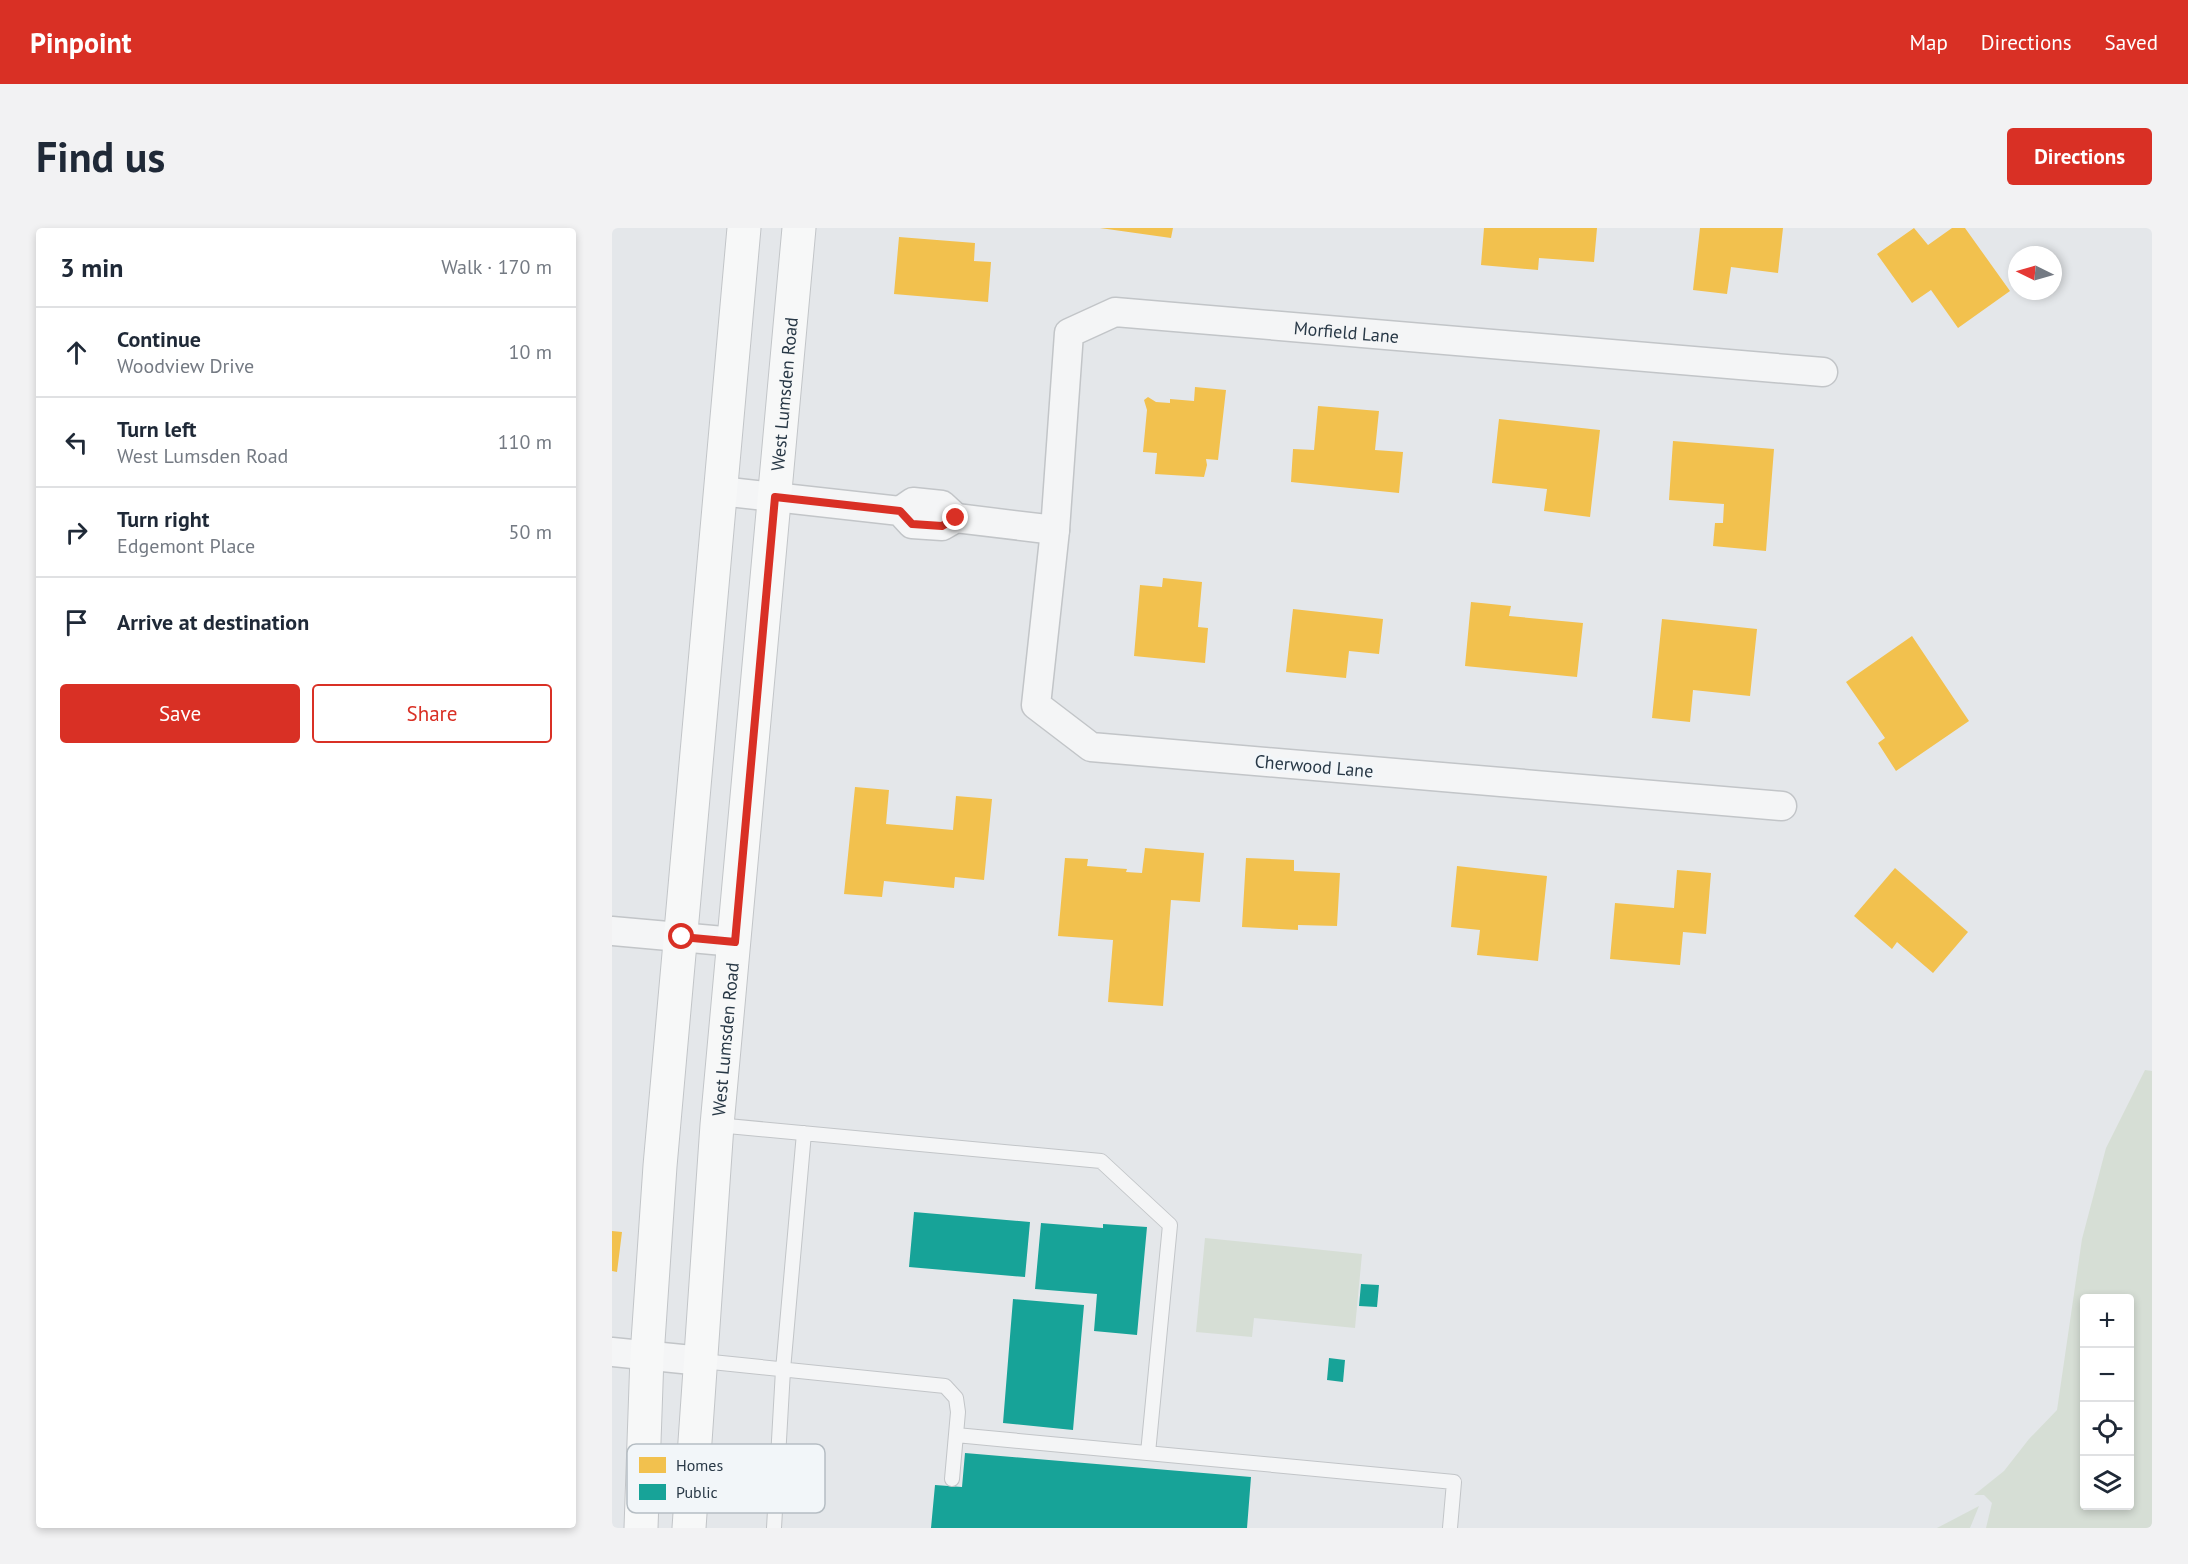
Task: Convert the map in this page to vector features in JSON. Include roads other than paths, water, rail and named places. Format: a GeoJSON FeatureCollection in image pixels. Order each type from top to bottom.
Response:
{"type":"FeatureCollection","features":[{"type":"Feature","properties":{"kind":"main road"},"geometry":{"type":"LineString","coordinates":[[643,1444],[660,1166],[744,228]]}},
{"type":"Feature","properties":{"kind":"main road","name":"West Lumsden Road"},"geometry":{"type":"LineString","coordinates":[[696,1444],[717,1125],[799,228]]}},
{"type":"Feature","properties":{"kind":"main road"},"geometry":{"type":"LineString","coordinates":[[640,1528],[641,1513]]}},
{"type":"Feature","properties":{"kind":"main road","name":"West Lumsden Road"},"geometry":{"type":"LineString","coordinates":[[689,1528],[690,1513]]}},
{"type":"Feature","properties":{"kind":"street","name":"Morfield Lane"},"geometry":{"type":"LineString","coordinates":[[1056,530],[1069,333],[1115,312],[1823,372]]}},
{"type":"Feature","properties":{"kind":"street"},"geometry":{"type":"LineString","coordinates":[[720,490],[900,511],[912,524],[942,526],[956,518],[1056,530]]}},
{"type":"Feature","properties":{"kind":"street","name":"Cherwood Lane"},"geometry":{"type":"LineString","coordinates":[[1056,530],[1036,705],[1091,747],[1782,806]]}},
{"type":"Feature","properties":{"kind":"street"},"geometry":{"type":"LineString","coordinates":[[612,931],[735,942]]}},
{"type":"Feature","properties":{"kind":"street"},"geometry":{"type":"LineString","coordinates":[[612,1353],[702,1361]]}},
{"type":"Feature","properties":{"kind":"lane"},"geometry":{"type":"LineString","coordinates":[[717,1125],[1101,1161],[1170,1225],[1148,1453]]}},
{"type":"Feature","properties":{"kind":"lane"},"geometry":{"type":"LineString","coordinates":[[779,1444],[804,1133]]}},
{"type":"Feature","properties":{"kind":"lane"},"geometry":{"type":"LineString","coordinates":[[702,1361],[945,1386],[956,1398],[958,1412],[952,1479]]}},
{"type":"Feature","properties":{"kind":"lane"},"geometry":{"type":"LineString","coordinates":[[956,1435],[1454,1482],[1450,1528]]}},
{"type":"Feature","properties":{"kind":"lane"},"geometry":{"type":"LineString","coordinates":[[774,1528],[775,1513]]}}]}
